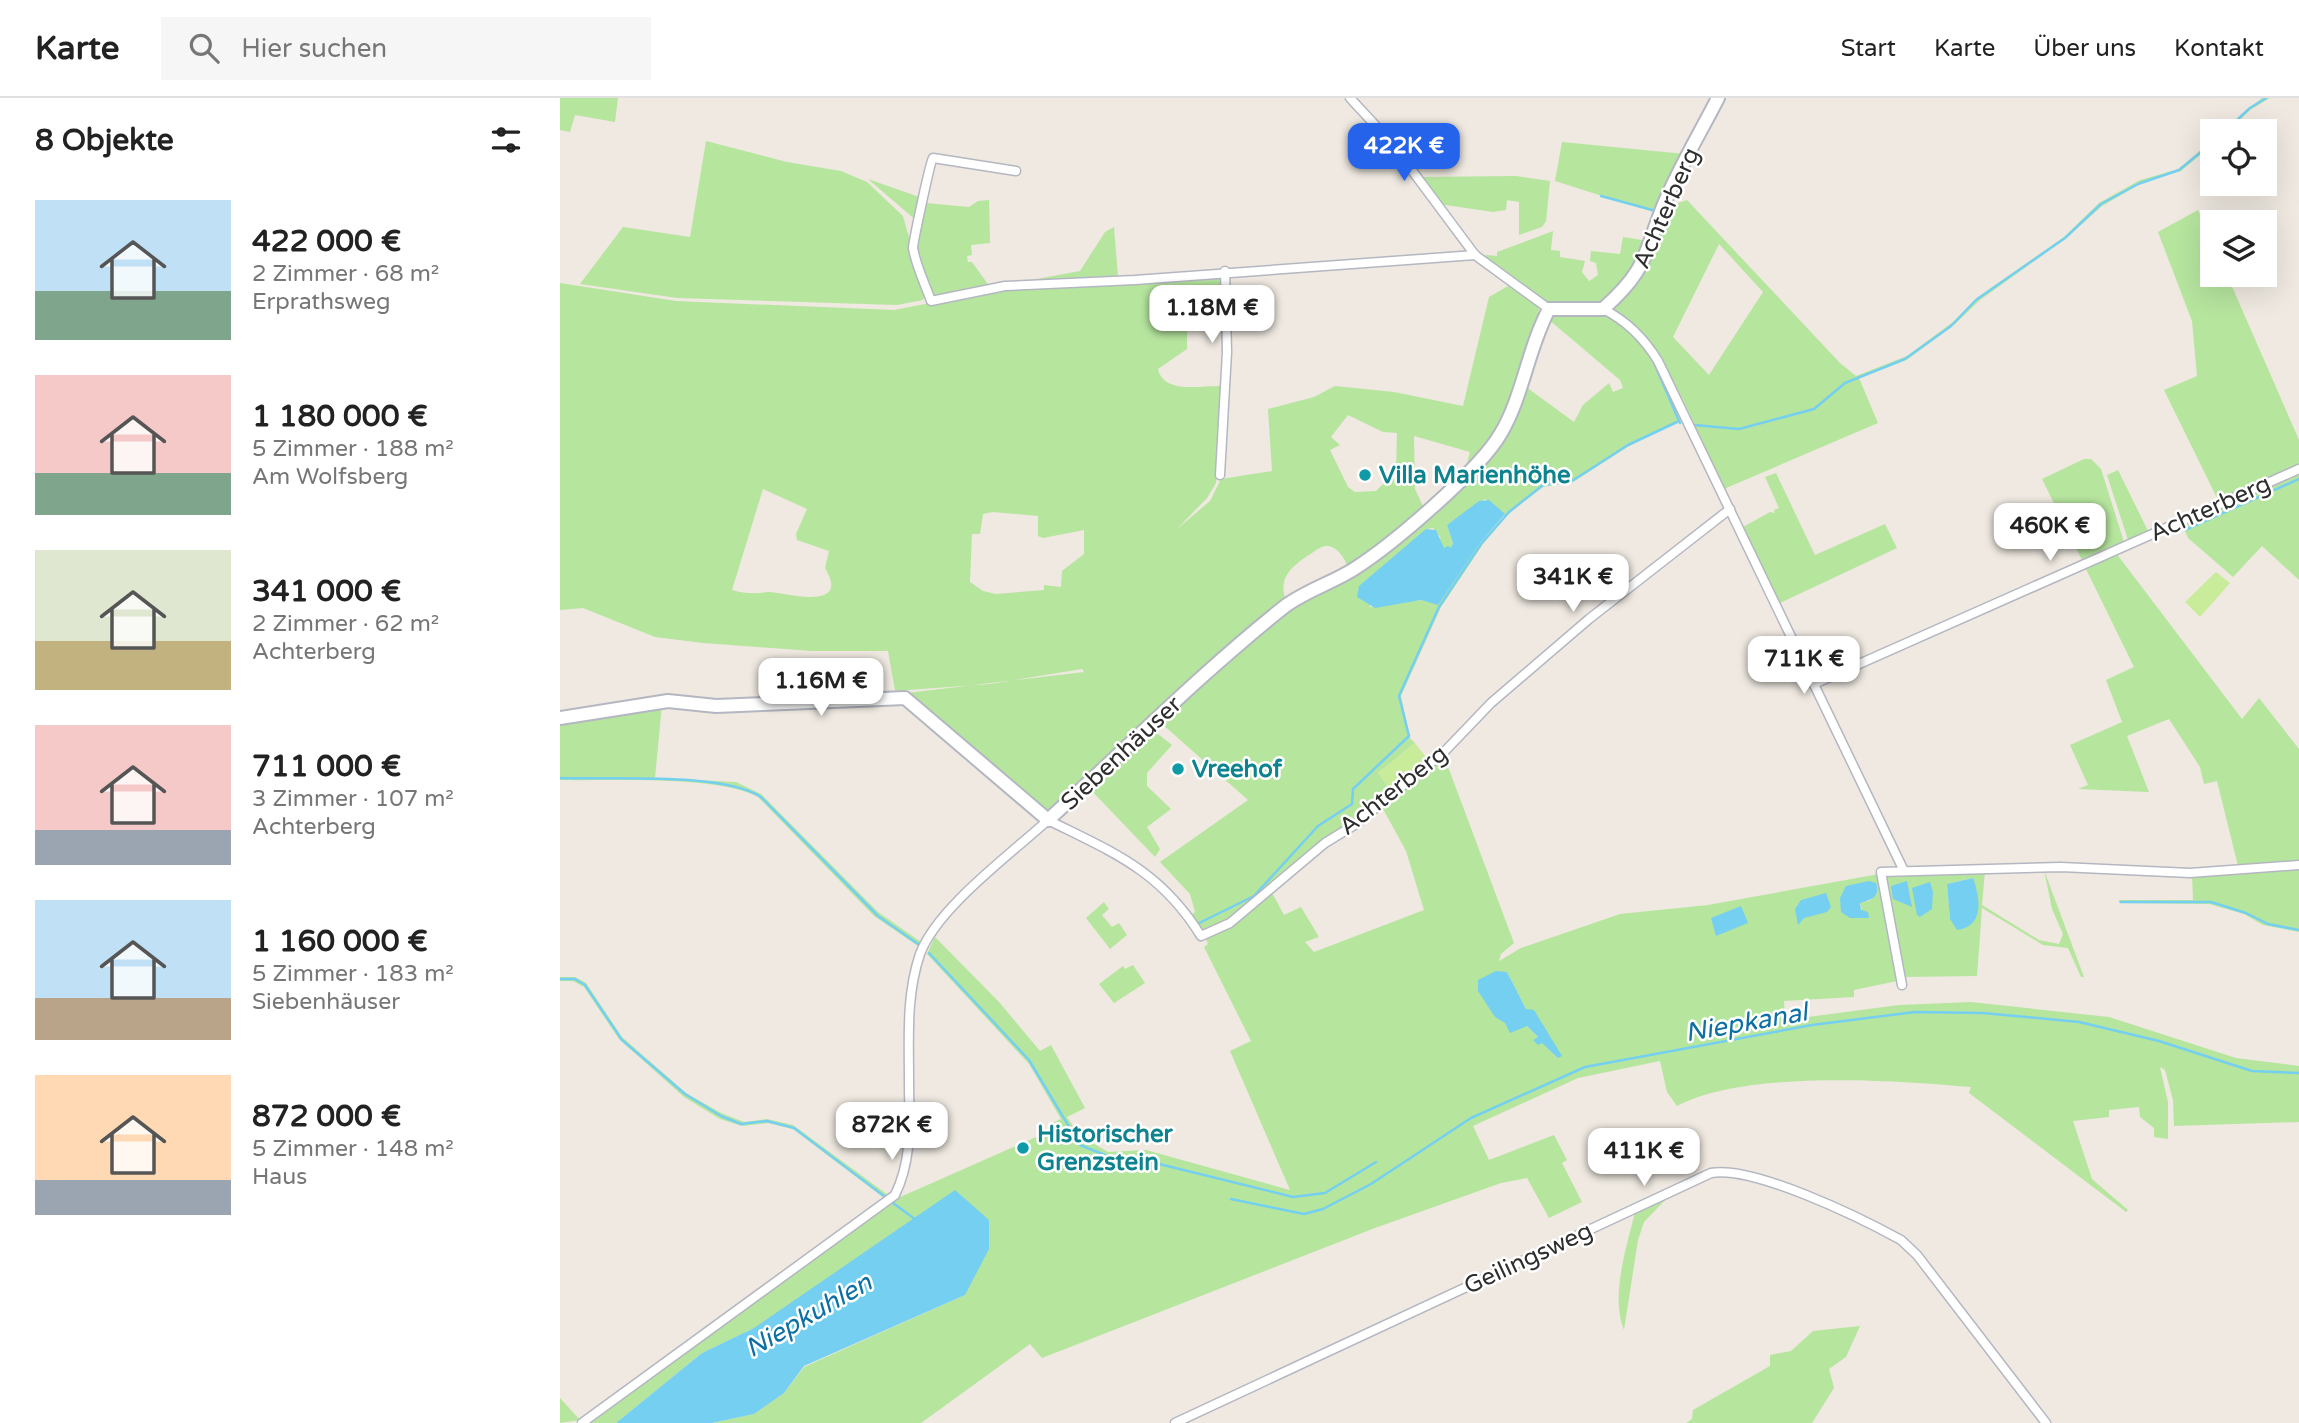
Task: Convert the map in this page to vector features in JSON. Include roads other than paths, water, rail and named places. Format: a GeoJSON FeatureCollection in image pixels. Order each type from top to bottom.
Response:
{"type":"FeatureCollection","features":[{"type":"Feature","properties":{"kind":"street"},"geometry":{"type":"LineString","coordinates":[[1350,98],[1390,141],[1475,255],[1549,309],[1603,309],[1618,317],[1646,342],[1905,871]]}},
{"type":"Feature","properties":{"kind":"street","name":"Achterberg"},"geometry":{"type":"LineString","coordinates":[[1603,309],[1628,286],[1647,258],[1664,205],[1717,98]]}},
{"type":"Feature","properties":{"kind":"street"},"geometry":{"type":"LineString","coordinates":[[1016,171],[933,158],[928,164],[923,209],[913,246],[931,301],[1005,286],[1135,280],[1225,271],[1475,255]]}},
{"type":"Feature","properties":{"kind":"street"},"geometry":{"type":"LineString","coordinates":[[1220,475],[1227,352],[1225,271]]}},
{"type":"Feature","properties":{"kind":"street","name":"Siebenhäuser"},"geometry":{"type":"LineString","coordinates":[[560,718],[668,701],[716,706],[905,698],[1048,820],[1164,712],[1286,606],[1352,571],[1384,548],[1483,457],[1502,432],[1537,333],[1549,309]]}},
{"type":"Feature","properties":{"kind":"street","name":"Achterberg"},"geometry":{"type":"LineString","coordinates":[[1814,684],[2299,468]]}},
{"type":"Feature","properties":{"kind":"street","name":"Achterberg"},"geometry":{"type":"LineString","coordinates":[[1048,820],[1146,873],[1181,905],[1200,936],[1213,931],[1230,923],[1325,843],[1356,824],[1445,751],[1491,703],[1589,619],[1730,509]]}},
{"type":"Feature","properties":{"kind":"street"},"geometry":{"type":"LineString","coordinates":[[582,1423],[895,1195],[909,1157],[909,1005],[921,953],[933,930],[951,908],[1048,820]]}},
{"type":"Feature","properties":{"kind":"street"},"geometry":{"type":"LineString","coordinates":[[1902,985],[1881,872],[2061,867],[2190,873],[2299,865]]}},
{"type":"Feature","properties":{"kind":"street","name":"Geilingsweg"},"geometry":{"type":"LineString","coordinates":[[1175,1423],[1711,1172],[1726,1170],[1757,1175],[1901,1240],[1917,1255],[2046,1423]]}},
{"type":"Feature","properties":{"kind":"water"},"geometry":{"type":"Polygon","coordinates":[[[1489,500],[1505,514],[1480,543],[1438,605],[1421,600],[1375,608],[1357,597],[1359,586],[1426,529],[1436,530],[1444,548],[1451,548],[1453,543],[1447,525],[1479,501],[1489,500]]]}},
{"type":"Feature","properties":{"kind":"water"},"geometry":{"type":"Polygon","coordinates":[[[1973,878],[1978,902],[1976,917],[1972,923],[1957,930],[1950,919],[1947,884],[1973,878]]]}},
{"type":"Feature","properties":{"kind":"water"},"geometry":{"type":"Polygon","coordinates":[[[1869,881],[1876,883],[1876,895],[1860,903],[1861,910],[1868,912],[1869,918],[1850,918],[1841,912],[1840,898],[1846,886],[1869,881]]]}},
{"type":"Feature","properties":{"kind":"water"},"geometry":{"type":"Polygon","coordinates":[[[1907,881],[1912,907],[1893,899],[1891,886],[1907,881]]]}},
{"type":"Feature","properties":{"kind":"water"},"geometry":{"type":"Polygon","coordinates":[[[1930,882],[1933,892],[1932,909],[1920,917],[1917,915],[1912,888],[1930,882]]]}},
{"type":"Feature","properties":{"kind":"water"},"geometry":{"type":"Polygon","coordinates":[[[1826,893],[1831,907],[1827,912],[1804,918],[1798,925],[1795,909],[1801,900],[1826,893]]]}},
{"type":"Feature","properties":{"kind":"water"},"geometry":{"type":"Polygon","coordinates":[[[1741,906],[1748,923],[1716,936],[1711,918],[1741,906]]]}},
{"type":"Feature","properties":{"kind":"water"},"geometry":{"type":"Polygon","coordinates":[[[1496,971],[1507,972],[1526,1009],[1534,1010],[1562,1056],[1558,1058],[1542,1043],[1538,1045],[1533,1040],[1538,1037],[1527,1026],[1510,1033],[1505,1023],[1495,1017],[1478,991],[1478,980],[1496,971]]]}},
{"type":"Feature","properties":{"kind":"water","name":"Niepkuhlen"},"geometry":{"type":"Polygon","coordinates":[[[955,1190],[989,1220],[989,1249],[965,1295],[804,1366],[784,1393],[754,1414],[712,1423],[616,1423],[702,1353],[754,1328],[955,1190]]]}},
{"type":"Feature","properties":{"kind":"waterway"},"geometry":{"type":"LineString","coordinates":[[2238,119],[2266,98]]}},
{"type":"Feature","properties":{"kind":"waterway"},"geometry":{"type":"LineString","coordinates":[[1694,425],[1739,429],[1814,409],[1845,383],[1905,359],[1951,326],[1976,300],[2065,238],[2101,204],[2138,184],[2179,170],[2200,153]]}},
{"type":"Feature","properties":{"kind":"waterway"},"geometry":{"type":"LineString","coordinates":[[1601,196],[1656,211]]}},
{"type":"Feature","properties":{"kind":"waterway"},"geometry":{"type":"LineString","coordinates":[[1607,315],[1619,323]]}},
{"type":"Feature","properties":{"kind":"waterway"},"geometry":{"type":"LineString","coordinates":[[1652,358],[1680,423]]}},
{"type":"Feature","properties":{"kind":"waterway"},"geometry":{"type":"LineString","coordinates":[[1195,925],[1254,896],[1318,826],[1352,804],[1353,789],[1409,736],[1399,696],[1439,607],[1481,544],[1509,512],[1543,485],[1572,481],[1628,445],[1677,422]]}},
{"type":"Feature","properties":{"kind":"waterway"},"geometry":{"type":"LineString","coordinates":[[2185,530],[2299,479]]}},
{"type":"Feature","properties":{"kind":"waterway"},"geometry":{"type":"LineString","coordinates":[[560,778],[693,781],[743,789],[761,797],[878,916],[918,944]]}},
{"type":"Feature","properties":{"kind":"waterway"},"geometry":{"type":"LineString","coordinates":[[2121,902],[2211,902],[2246,913],[2268,924],[2299,930]]}},
{"type":"Feature","properties":{"kind":"waterway"},"geometry":{"type":"LineString","coordinates":[[929,953],[1029,1060],[1080,1145],[1105,1155],[1151,1162],[1293,1197],[1325,1193],[1376,1162]]}},
{"type":"Feature","properties":{"kind":"waterway"},"geometry":{"type":"LineString","coordinates":[[560,979],[575,979],[585,985],[622,1040],[685,1094],[721,1116],[741,1124],[767,1121],[794,1128],[884,1196]]}},
{"type":"Feature","properties":{"kind":"waterway","name":"Niepkanal"},"geometry":{"type":"LineString","coordinates":[[1231,1199],[1304,1214],[1323,1209],[1371,1184],[1471,1118],[1585,1067],[1812,1025],[1915,1012],[1983,1013],[2079,1022],[2159,1041],[2252,1071],[2299,1073]]}},
{"type":"Feature","properties":{"kind":"waterway"},"geometry":{"type":"LineString","coordinates":[[893,1203],[916,1220]]}},
{"type":"Feature","properties":{"kind":"place","name":"Villa Marienhöhe"},"geometry":{"type":"Point","coordinates":[1365,475]}},
{"type":"Feature","properties":{"kind":"place","name":"Vreehof"},"geometry":{"type":"Point","coordinates":[1178,769]}},
{"type":"Feature","properties":{"kind":"place","name":"Historischer Grenzstein"},"geometry":{"type":"Point","coordinates":[1023,1148]}}]}
